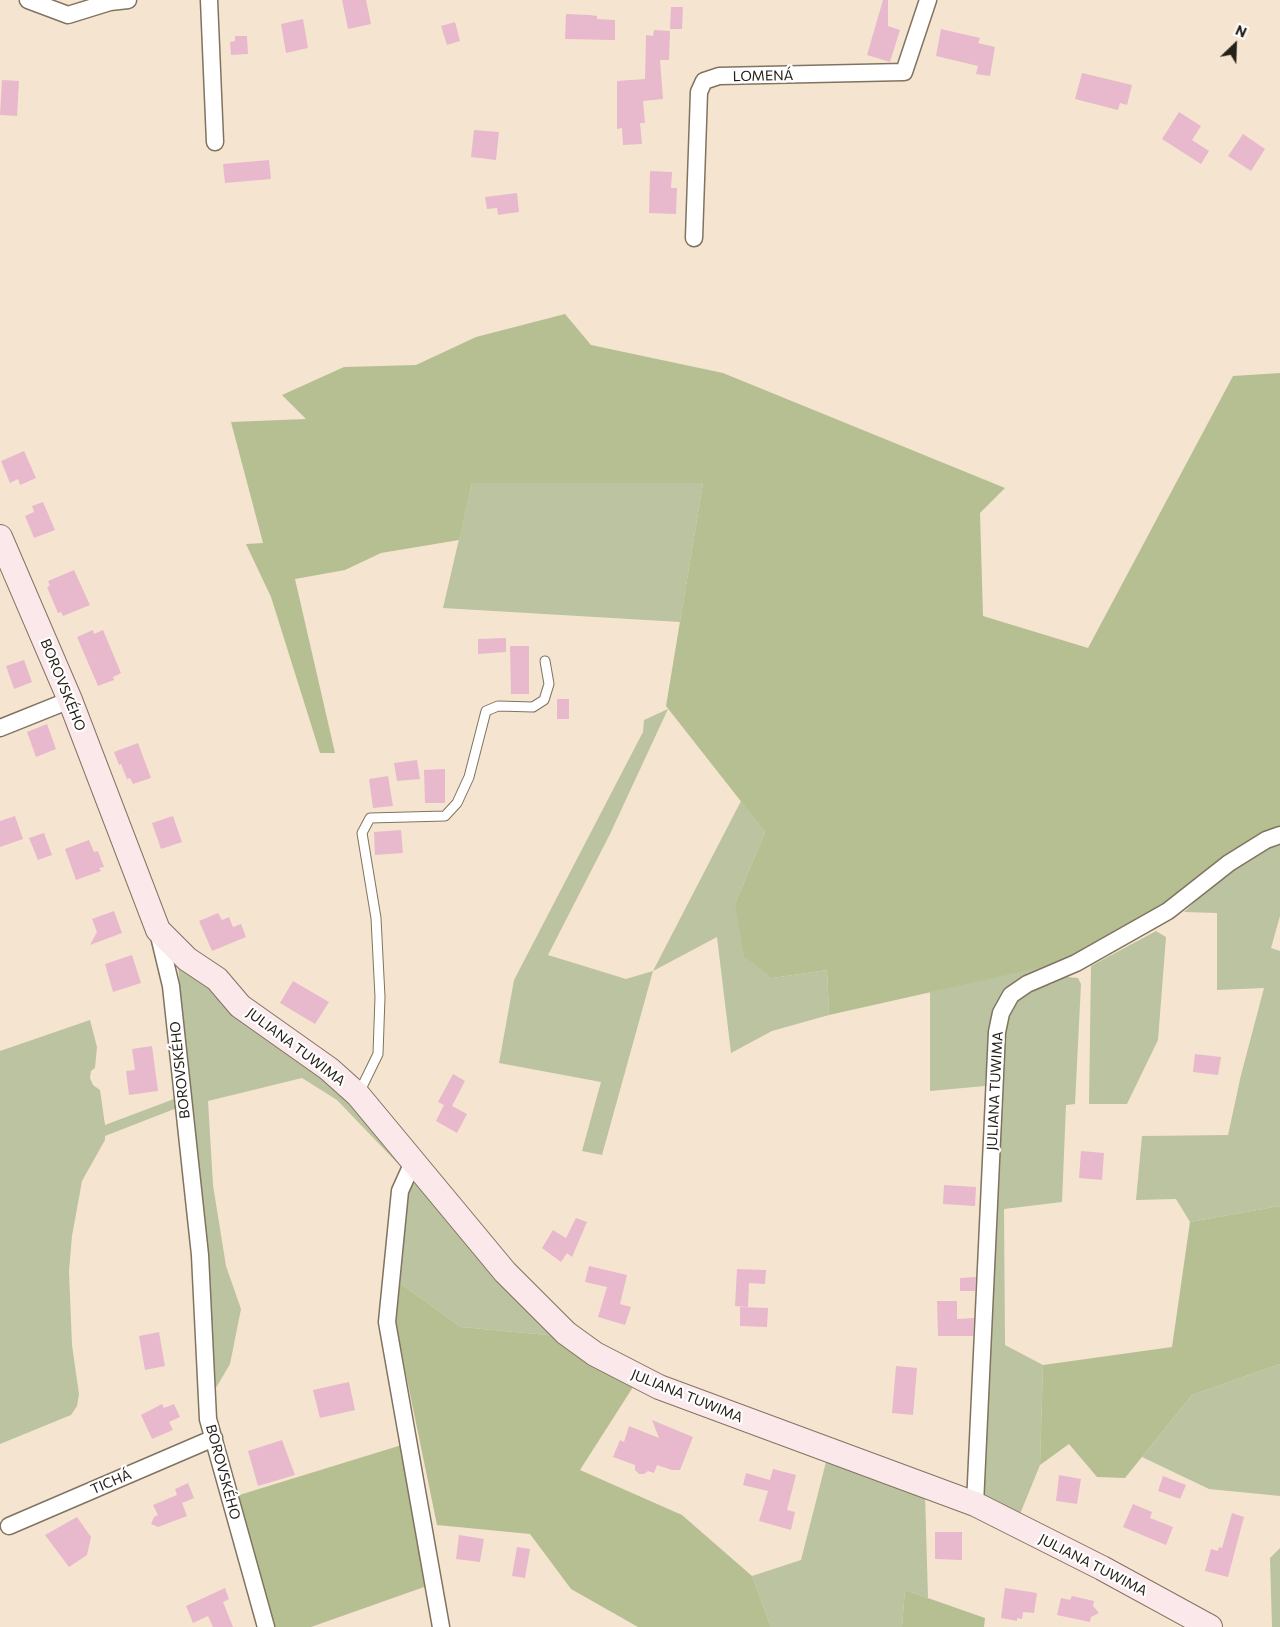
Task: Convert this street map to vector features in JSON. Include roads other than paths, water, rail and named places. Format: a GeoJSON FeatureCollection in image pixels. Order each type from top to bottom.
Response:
{"type":"FeatureCollection","features":[{"type":"Feature","properties":{"kind":"street"},"geometry":{"type":"LineString","coordinates":[[28,0],[68,15],[110,2],[128,0]]}},
{"type":"Feature","properties":{"kind":"street"},"geometry":{"type":"LineString","coordinates":[[209,0],[215,142]]}},
{"type":"Feature","properties":{"kind":"street","name":"LOMENÁ"},"geometry":{"type":"LineString","coordinates":[[694,238],[699,92],[704,81],[719,76],[904,72],[928,0]]}},
{"type":"Feature","properties":{"kind":"street","name":"BOROVSKÉHO"},"geometry":{"type":"LineString","coordinates":[[0,537],[70,700],[158,930]]}},
{"type":"Feature","properties":{"kind":"street"},"geometry":{"type":"LineString","coordinates":[[0,728],[70,700]]}},
{"type":"Feature","properties":{"kind":"street","name":"JULIANA TUWIMA"},"geometry":{"type":"LineString","coordinates":[[975,1504],[997,1032],[1001,1013],[1011,995],[1027,984],[1076,963],[1168,911],[1230,863],[1266,840],[1280,835]]}},
{"type":"Feature","properties":{"kind":"street","name":"JULIANA TUWIMA"},"geometry":{"type":"LineString","coordinates":[[158,930],[178,965],[217,979],[240,1006],[329,1069],[358,1095],[414,1160],[505,1272],[560,1327],[595,1354],[659,1387],[696,1402],[834,1450],[975,1504],[1102,1568],[1210,1627]]}},
{"type":"Feature","properties":{"kind":"street","name":"BOROVSKÉHO"},"geometry":{"type":"LineString","coordinates":[[178,965],[172,986],[200,1255],[208,1419],[266,1627]]}},
{"type":"Feature","properties":{"kind":"street"},"geometry":{"type":"LineString","coordinates":[[414,1160],[400,1192],[387,1322],[441,1627]]}},
{"type":"Feature","properties":{"kind":"street","name":"TICHÁ"},"geometry":{"type":"LineString","coordinates":[[9,1526],[214,1438]]}},
{"type":"Feature","properties":{"kind":"lane"},"geometry":{"type":"LineString","coordinates":[[358,1095],[378,1054],[380,997],[376,918],[362,833],[370,818],[445,816],[457,803],[468,777],[486,711],[498,706],[534,707],[544,700],[550,684],[545,661]]}}]}
